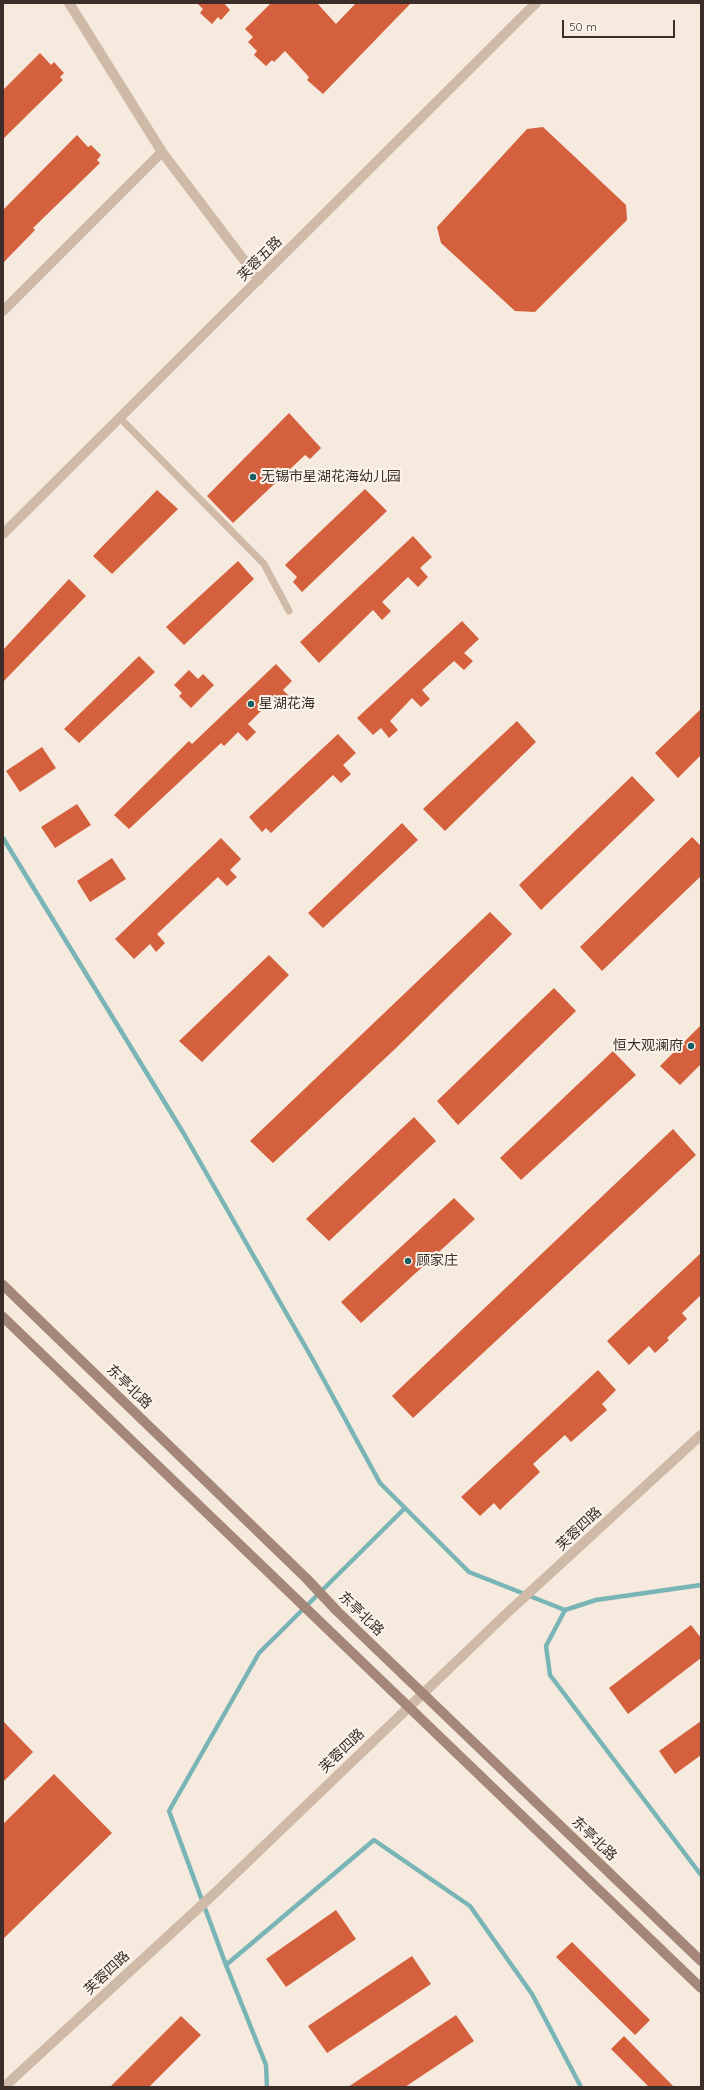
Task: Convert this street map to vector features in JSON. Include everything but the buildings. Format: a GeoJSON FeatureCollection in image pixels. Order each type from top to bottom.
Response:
{"type":"FeatureCollection","features":[{"type":"Feature","properties":{"kind":"main road","name":"东亭北路"},"geometry":{"type":"LineString","coordinates":[[3,1285],[306,1578],[337,1611],[701,1961]]}},
{"type":"Feature","properties":{"kind":"main road"},"geometry":{"type":"LineString","coordinates":[[3,1317],[701,1988]]}},
{"type":"Feature","properties":{"kind":"street"},"geometry":{"type":"LineString","coordinates":[[69,3],[162,152],[259,280]]}},
{"type":"Feature","properties":{"kind":"street","name":"芙蓉五路"},"geometry":{"type":"LineString","coordinates":[[3,534],[536,3]]}},
{"type":"Feature","properties":{"kind":"street"},"geometry":{"type":"LineString","coordinates":[[3,311],[162,152]]}},
{"type":"Feature","properties":{"kind":"street","name":"芙蓉四路"},"geometry":{"type":"LineString","coordinates":[[4,2087],[216,1892],[506,1614],[701,1435]]}},
{"type":"Feature","properties":{"kind":"lane"},"geometry":{"type":"LineString","coordinates":[[120,418],[264,564],[289,611]]}},
{"type":"Feature","properties":{"kind":"waterway"},"geometry":{"type":"LineString","coordinates":[[3,838],[184,1134],[313,1360],[380,1483],[469,1572],[565,1610],[546,1646],[550,1675],[701,1875]]}},
{"type":"Feature","properties":{"kind":"waterway"},"geometry":{"type":"LineString","coordinates":[[267,2087],[266,2065],[226,1965],[169,1811],[259,1653],[405,1508]]}},
{"type":"Feature","properties":{"kind":"waterway"},"geometry":{"type":"LineString","coordinates":[[565,1610],[596,1600],[701,1585]]}},
{"type":"Feature","properties":{"kind":"waterway"},"geometry":{"type":"LineString","coordinates":[[226,1965],[374,1840],[470,1906],[532,1994],[581,2087]]}},
{"type":"Feature","properties":{"kind":"place","name":"无锡市星湖花海幼儿园"},"geometry":{"type":"Point","coordinates":[253,477]}},
{"type":"Feature","properties":{"kind":"place","name":"星湖花海"},"geometry":{"type":"Point","coordinates":[251,704]}},
{"type":"Feature","properties":{"kind":"place","name":"恒大观澜府"},"geometry":{"type":"Point","coordinates":[691,1046]}},
{"type":"Feature","properties":{"kind":"place","name":"顾家庄"},"geometry":{"type":"Point","coordinates":[408,1261]}}]}
